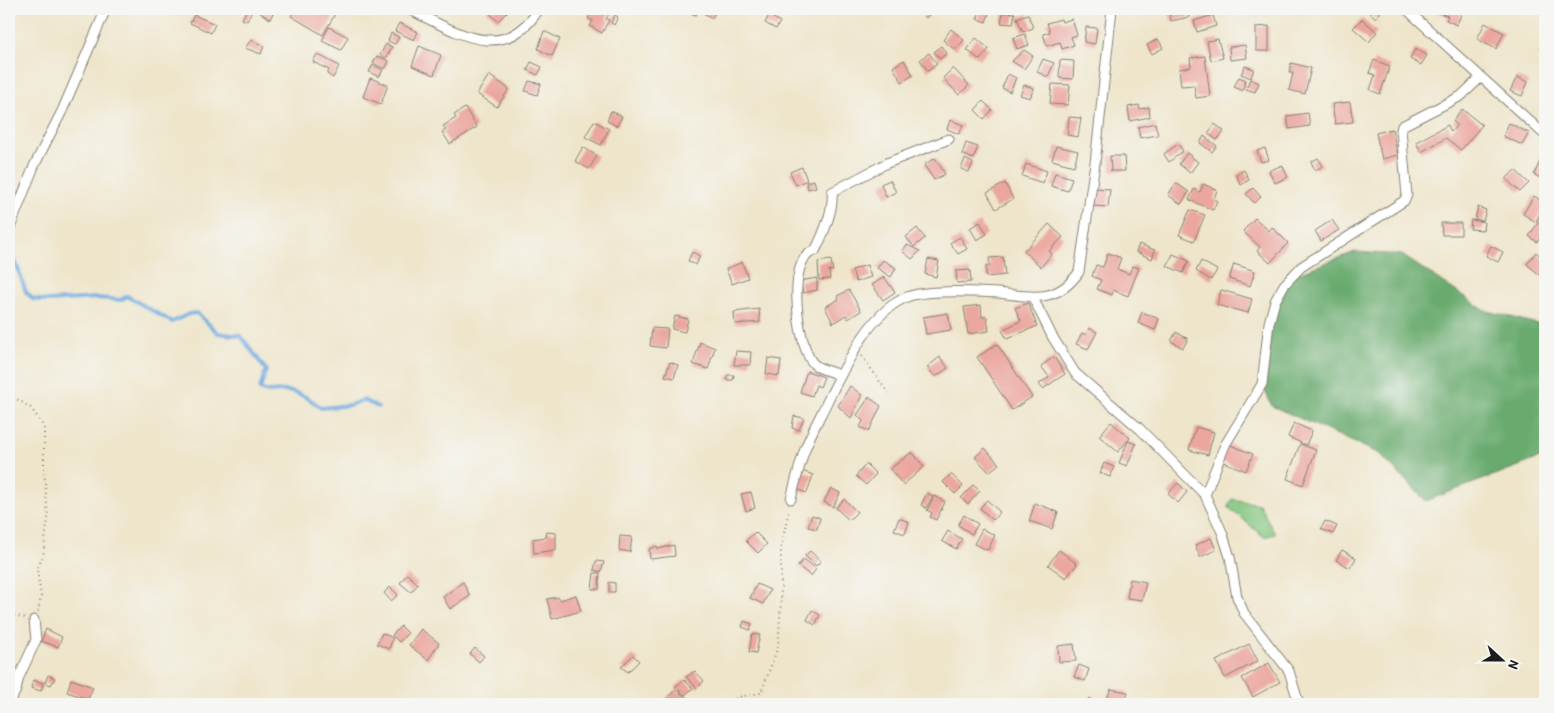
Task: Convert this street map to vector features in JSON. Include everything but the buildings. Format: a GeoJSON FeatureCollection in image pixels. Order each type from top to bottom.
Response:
{"type":"FeatureCollection","features":[{"type":"Feature","properties":{"kind":"street"},"geometry":{"type":"LineString","coordinates":[[9,230],[34,166],[62,111],[106,9]]}},
{"type":"Feature","properties":{"kind":"street"},"geometry":{"type":"LineString","coordinates":[[408,9],[474,40],[490,41],[507,37],[522,30],[539,9]]}},
{"type":"Feature","properties":{"kind":"street"},"geometry":{"type":"LineString","coordinates":[[791,499],[804,451],[840,375],[856,347],[874,323],[893,305],[916,293],[997,293],[1033,298],[1061,290],[1069,285],[1078,272],[1082,261],[1112,9]]}},
{"type":"Feature","properties":{"kind":"street"},"geometry":{"type":"LineString","coordinates":[[1406,9],[1545,135]]}},
{"type":"Feature","properties":{"kind":"street"},"geometry":{"type":"LineString","coordinates":[[1205,495],[1225,444],[1262,384],[1269,323],[1275,301],[1284,285],[1301,267],[1404,201],[1407,195],[1400,130],[1402,126],[1461,96],[1481,77]]}},
{"type":"Feature","properties":{"kind":"street"},"geometry":{"type":"LineString","coordinates":[[840,375],[813,364],[807,354],[795,299],[803,258],[809,252],[815,251],[820,242],[833,201],[832,192],[887,163],[949,139]]}},
{"type":"Feature","properties":{"kind":"street"},"geometry":{"type":"LineString","coordinates":[[1033,298],[1052,336],[1075,372],[1140,429],[1205,495],[1222,532],[1230,557],[1237,597],[1244,613],[1288,671],[1299,704]]}},
{"type":"Feature","properties":{"kind":"street"},"geometry":{"type":"LineString","coordinates":[[9,704],[36,640],[34,620]]}},
{"type":"Feature","properties":{"kind":"street"},"geometry":{"type":"LineString","coordinates":[[9,682],[19,677]]}},
{"type":"Feature","properties":{"kind":"path"},"geometry":{"type":"LineString","coordinates":[[9,281],[9,289]]}},
{"type":"Feature","properties":{"kind":"path"},"geometry":{"type":"LineString","coordinates":[[856,347],[888,393]]}},
{"type":"Feature","properties":{"kind":"path"},"geometry":{"type":"LineString","coordinates":[[9,394],[31,408],[44,427],[44,469],[48,518],[43,556],[37,570],[41,596],[40,606],[34,620],[9,614]]}},
{"type":"Feature","properties":{"kind":"path"},"geometry":{"type":"LineString","coordinates":[[727,704],[738,697],[761,693],[778,647],[781,602],[781,548],[791,499]]}},
{"type":"Feature","properties":{"kind":"green space"},"geometry":{"type":"Polygon","coordinates":[[[1355,252],[1402,255],[1484,310],[1541,325],[1545,323],[1545,456],[1426,501],[1378,453],[1272,406],[1264,389],[1271,321],[1292,275],[1355,252]]]}},
{"type":"Feature","properties":{"kind":"green space"},"geometry":{"type":"Polygon","coordinates":[[[1232,499],[1259,504],[1275,534],[1264,537],[1228,507],[1232,499]]]}},
{"type":"Feature","properties":{"kind":"waterway"},"geometry":{"type":"LineString","coordinates":[[9,254],[15,260],[26,292],[33,299],[48,301],[97,298],[121,300],[127,296],[172,322],[189,314],[197,313],[218,333],[241,336],[266,370],[260,389],[267,392],[292,392],[306,397],[321,408],[350,405],[363,400],[378,407]]}}]}
